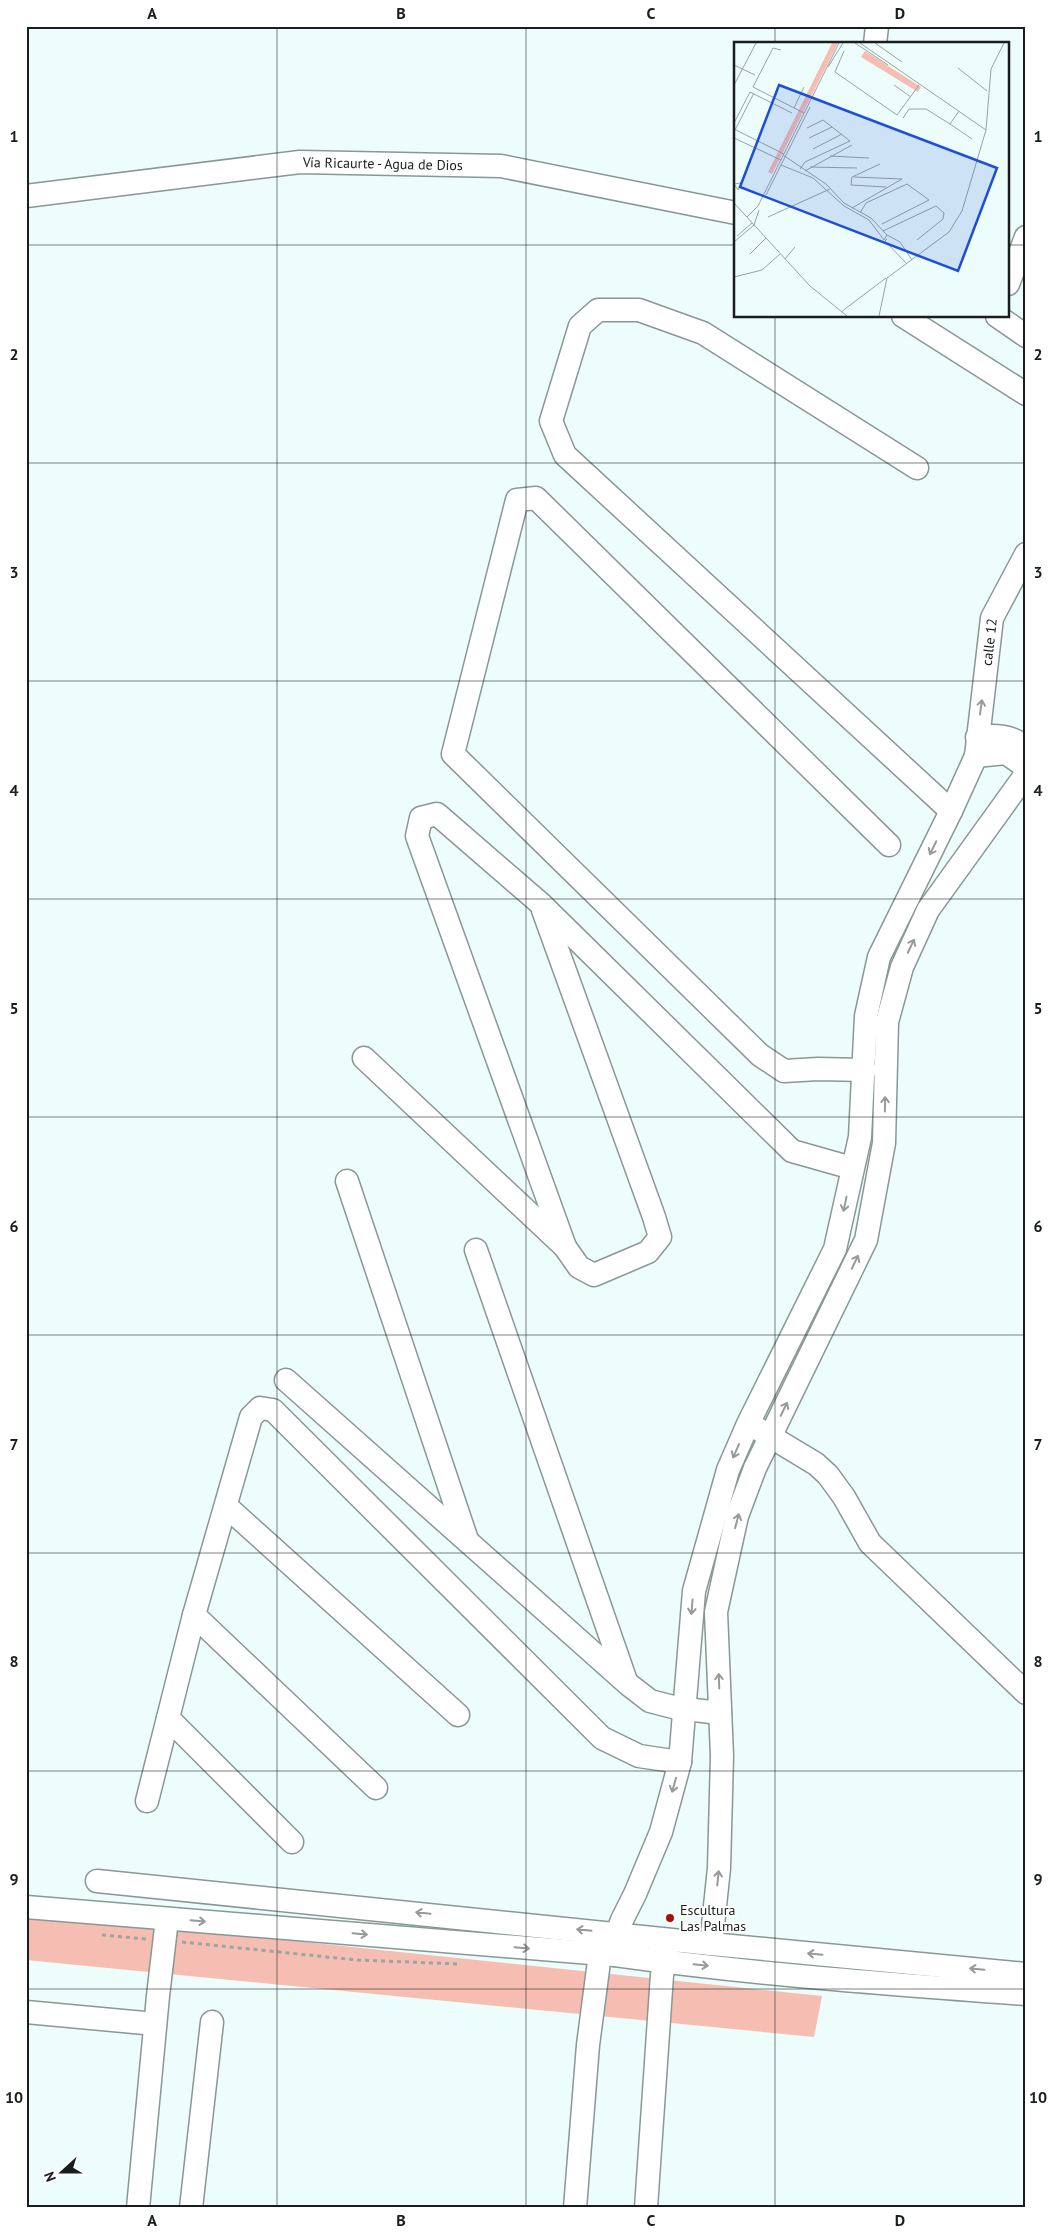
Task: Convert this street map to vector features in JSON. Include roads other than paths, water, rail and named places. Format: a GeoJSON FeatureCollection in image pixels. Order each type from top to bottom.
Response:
{"type":"FeatureCollection","features":[{"type":"Feature","properties":{"kind":"street"},"geometry":{"type":"LineString","coordinates":[[875,42],[877,26]]}},
{"type":"Feature","properties":{"kind":"street","name":"Vía Ricaurte - Agua de Dios"},"geometry":{"type":"LineString","coordinates":[[26,196],[300,162],[501,166],[734,213]]}},
{"type":"Feature","properties":{"kind":"street"},"geometry":{"type":"LineString","coordinates":[[1010,279],[1026,237]]}},
{"type":"Feature","properties":{"kind":"street"},"geometry":{"type":"LineString","coordinates":[[917,468],[703,333],[639,310],[598,310],[580,326],[551,421],[565,455],[951,811]]}},
{"type":"Feature","properties":{"kind":"street"},"geometry":{"type":"LineString","coordinates":[[906,318],[1026,394]]}},
{"type":"Feature","properties":{"kind":"street"},"geometry":{"type":"LineString","coordinates":[[1000,318],[1026,336]]}},
{"type":"Feature","properties":{"kind":"street"},"geometry":{"type":"LineString","coordinates":[[865,1070],[818,1069],[784,1071],[760,1055],[452,754],[517,500],[536,498],[889,845]]}},
{"type":"Feature","properties":{"kind":"street","name":"calle 12"},"geometry":{"type":"LineString","coordinates":[[877,1019],[879,957],[951,811],[976,746],[992,618],[1026,554]]}},
{"type":"Feature","properties":{"kind":"street"},"geometry":{"type":"LineString","coordinates":[[976,746],[991,735],[1017,740],[1026,748]]}},
{"type":"Feature","properties":{"kind":"street"},"geometry":{"type":"LineString","coordinates":[[976,746],[1006,753],[1026,767]]}},
{"type":"Feature","properties":{"kind":"street"},"geometry":{"type":"LineString","coordinates":[[575,2208],[588,2045],[611,1947],[661,1832],[680,1762],[694,1590],[728,1470],[748,1424],[836,1249],[860,1137],[865,1070],[877,1019],[928,910],[1026,774]]}},
{"type":"Feature","properties":{"kind":"street"},"geometry":{"type":"LineString","coordinates":[[565,1247],[417,836],[421,818],[437,814],[541,904],[792,1151],[852,1168]]}},
{"type":"Feature","properties":{"kind":"street"},"geometry":{"type":"LineString","coordinates":[[364,1058],[565,1247],[579,1267],[594,1275],[648,1252],[660,1237],[654,1217],[541,904]]}},
{"type":"Feature","properties":{"kind":"street"},"geometry":{"type":"LineString","coordinates":[[711,1944],[720,1868],[722,1756],[716,1612],[738,1516],[755,1468],[866,1240],[884,1143],[877,1019]]}},
{"type":"Feature","properties":{"kind":"street"},"geometry":{"type":"LineString","coordinates":[[860,1137],[884,1143]]}},
{"type":"Feature","properties":{"kind":"street"},"geometry":{"type":"LineString","coordinates":[[347,1181],[467,1541]]}},
{"type":"Feature","properties":{"kind":"street"},"geometry":{"type":"LineString","coordinates":[[476,1250],[628,1684]]}},
{"type":"Feature","properties":{"kind":"street"},"geometry":{"type":"LineString","coordinates":[[286,1380],[628,1684],[650,1701],[685,1709],[720,1713]]}},
{"type":"Feature","properties":{"kind":"street"},"geometry":{"type":"LineString","coordinates":[[147,1800],[194,1615],[251,1417],[260,1408],[273,1410],[602,1738],[639,1756],[680,1762]]}},
{"type":"Feature","properties":{"kind":"street"},"geometry":{"type":"LineString","coordinates":[[748,1424],[771,1435],[816,1464],[828,1475],[844,1497],[870,1543],[1026,1693]]}},
{"type":"Feature","properties":{"kind":"street"},"geometry":{"type":"LineString","coordinates":[[226,1506],[458,1715]]}},
{"type":"Feature","properties":{"kind":"street"},"geometry":{"type":"LineString","coordinates":[[194,1615],[376,1788]]}},
{"type":"Feature","properties":{"kind":"street"},"geometry":{"type":"LineString","coordinates":[[168,1718],[292,1842]]}},
{"type":"Feature","properties":{"kind":"street"},"geometry":{"type":"LineString","coordinates":[[97,1881],[153,1885],[611,1947],[665,1962],[881,1983],[1026,1994]]}},
{"type":"Feature","properties":{"kind":"street"},"geometry":{"type":"LineString","coordinates":[[138,2208],[155,2024],[158,1918],[153,1885]]}},
{"type":"Feature","properties":{"kind":"street"},"geometry":{"type":"LineString","coordinates":[[26,1907],[158,1918],[611,1947],[669,1940],[1026,1974]]}},
{"type":"Feature","properties":{"kind":"street"},"geometry":{"type":"LineString","coordinates":[[646,2208],[665,1962],[669,1940]]}},
{"type":"Feature","properties":{"kind":"street"},"geometry":{"type":"LineString","coordinates":[[26,2012],[155,2024]]}},
{"type":"Feature","properties":{"kind":"street"},"geometry":{"type":"LineString","coordinates":[[191,2208],[212,2022]]}},
{"type":"Feature","properties":{"kind":"place","name":"Escultura Las Palmas"},"geometry":{"type":"Point","coordinates":[670,1918]}}]}
